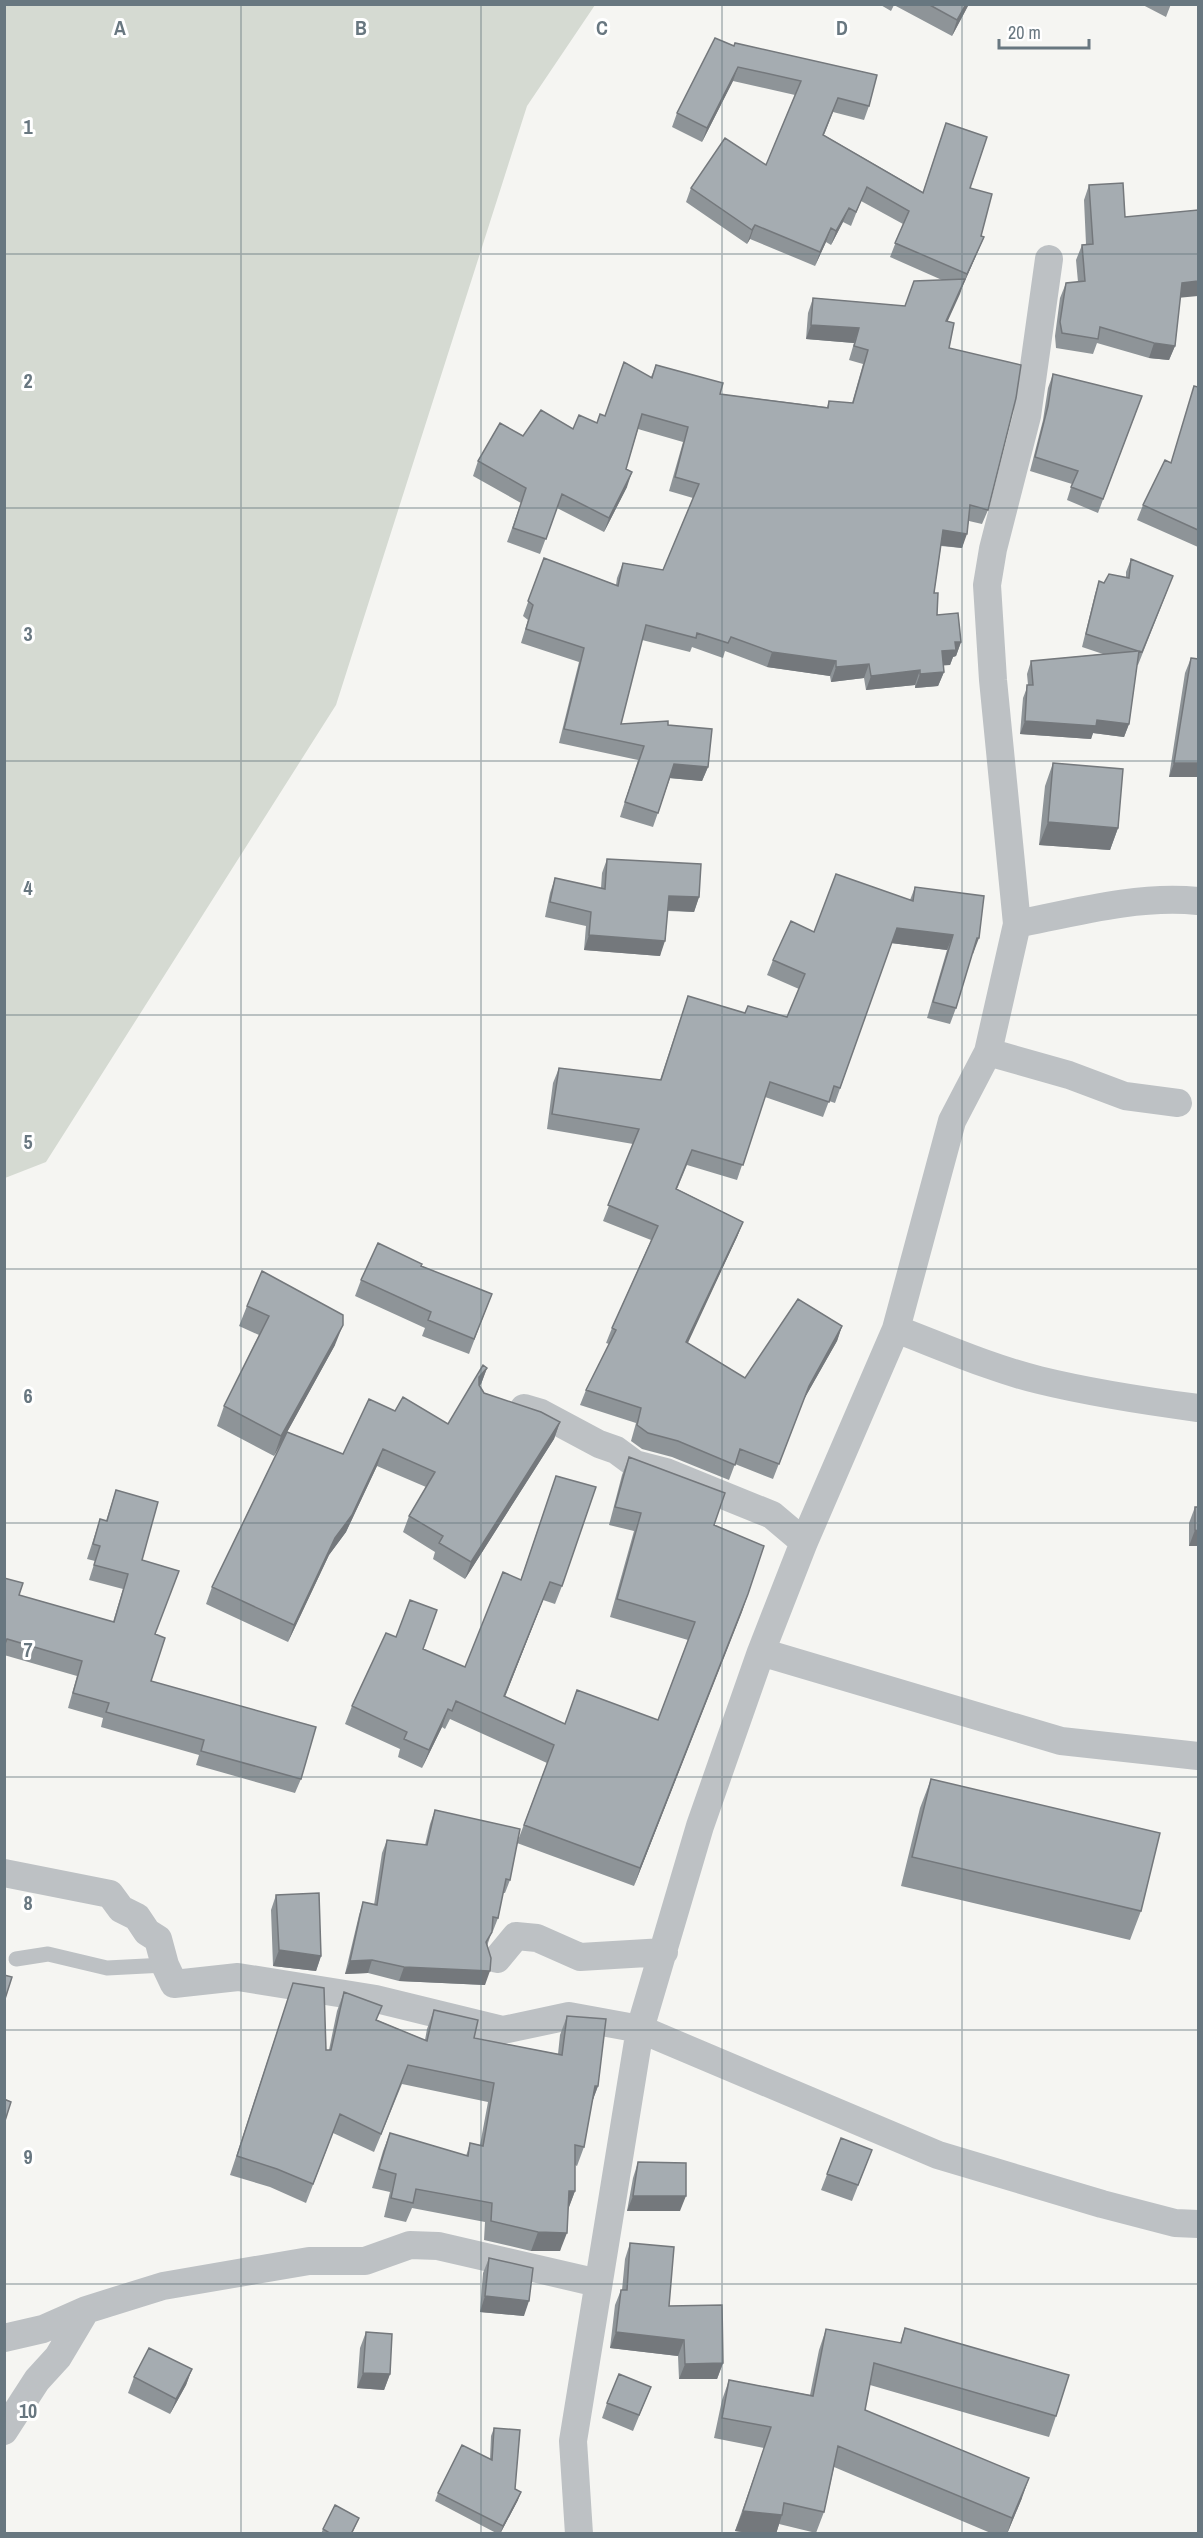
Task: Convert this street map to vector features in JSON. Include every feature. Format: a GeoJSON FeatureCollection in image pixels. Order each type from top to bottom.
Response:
{"type":"FeatureCollection","features":[{"type":"Feature","properties":{"kind":"street"},"geometry":{"type":"LineString","coordinates":[[579,2534],[573,2441],[640,2029],[700,1826],[761,1652],[804,1542],[896,1329],[952,1121],[988,1052],[1017,924],[993,680],[987,585],[993,549],[1027,416],[1049,259]]}},
{"type":"Feature","properties":{"kind":"street"},"geometry":{"type":"LineString","coordinates":[[1017,924],[1114,906],[1173,899],[1198,901]]}},
{"type":"Feature","properties":{"kind":"street"},"geometry":{"type":"LineString","coordinates":[[988,1052],[1069,1075],[1125,1096],[1178,1103]]}},
{"type":"Feature","properties":{"kind":"street"},"geometry":{"type":"LineString","coordinates":[[896,1329],[990,1365],[1038,1380],[1128,1398],[1198,1408]]}},
{"type":"Feature","properties":{"kind":"street"},"geometry":{"type":"LineString","coordinates":[[500,1401],[541,1413],[599,1444],[616,1450],[635,1464],[666,1472],[772,1515],[804,1542]]}},
{"type":"Feature","properties":{"kind":"street"},"geometry":{"type":"LineString","coordinates":[[761,1652],[1061,1741],[1198,1756]]}},
{"type":"Feature","properties":{"kind":"street"},"geometry":{"type":"LineString","coordinates":[[4,1873],[110,1894],[121,1909],[137,1917],[147,1932],[159,1939],[165,1965],[174,1984],[238,1977],[376,1999],[503,2030],[569,2016],[640,2029],[938,2156],[1101,2204],[1175,2223],[1198,2224]]}},
{"type":"Feature","properties":{"kind":"street"},"geometry":{"type":"LineString","coordinates":[[497,1959],[516,1936],[537,1938],[580,1957],[663,1952]]}},
{"type":"Feature","properties":{"kind":"street"},"geometry":{"type":"LineString","coordinates":[[4,2338],[43,2330],[86,2310],[164,2286],[309,2261],[365,2261],[410,2245],[438,2246],[598,2283]]}},
{"type":"Feature","properties":{"kind":"street"},"geometry":{"type":"LineString","coordinates":[[4,2431],[37,2380],[58,2356],[86,2310]]}},
{"type":"Feature","properties":{"kind":"lane"},"geometry":{"type":"LineString","coordinates":[[16,1959],[48,1954],[107,1968],[165,1965]]}},
{"type":"Feature","properties":{"kind":"shaded area"},"geometry":{"type":"Polygon","coordinates":[[[5,4],[595,5],[527,106],[336,705],[46,1162],[5,1178],[5,4]]]}},
{"type":"Feature","properties":{"kind":"building"},"geometry":{"type":"Polygon","coordinates":[[[928,4],[966,4],[957,20],[928,4]]]}},
{"type":"Feature","properties":{"kind":"building"},"geometry":{"type":"Polygon","coordinates":[[[715,38],[734,46],[735,43],[877,75],[869,106],[838,98],[823,135],[923,193],[946,123],[987,137],[970,188],[992,194],[981,236],[984,237],[967,274],[895,243],[909,211],[867,187],[856,212],[849,208],[836,231],[831,228],[820,252],[755,225],[752,230],[691,188],[725,138],[766,165],[801,81],[738,67],[707,128],[677,113],[715,38]]]}},
{"type":"Feature","properties":{"kind":"building"},"geometry":{"type":"Polygon","coordinates":[[[1123,183],[1125,217],[1198,210],[1198,281],[1182,283],[1175,346],[1154,343],[1100,327],[1098,339],[1062,333],[1060,322],[1066,283],[1085,281],[1082,245],[1093,244],[1089,185],[1123,183]]]}},
{"type":"Feature","properties":{"kind":"building"},"geometry":{"type":"Polygon","coordinates":[[[965,279],[946,321],[954,323],[949,348],[1021,365],[1016,398],[988,510],[970,505],[967,534],[943,530],[934,593],[938,593],[937,615],[958,613],[961,642],[955,642],[956,650],[942,651],[944,672],[920,674],[920,670],[871,676],[869,664],[836,667],[836,661],[772,652],[731,637],[728,643],[697,633],[696,638],[646,625],[621,724],[668,721],[668,725],[712,729],[708,767],[674,764],[658,813],[625,802],[644,746],[564,729],[584,648],[526,629],[533,605],[528,601],[544,558],[618,586],[623,563],[663,570],[699,484],[675,477],[688,427],[642,414],[626,469],[632,472],[609,518],[562,494],[546,539],[513,528],[526,488],[478,461],[500,423],[523,436],[541,410],[573,429],[579,415],[597,423],[600,414],[605,416],[624,362],[652,378],[656,365],[723,383],[720,394],[828,408],[829,401],[853,403],[868,350],[854,346],[859,328],[811,325],[813,298],[905,306],[914,281],[965,279]]]}},
{"type":"Feature","properties":{"kind":"building"},"geometry":{"type":"Polygon","coordinates":[[[1053,374],[1142,396],[1103,499],[1071,487],[1078,471],[1035,457],[1048,406],[1053,374]]]}},
{"type":"Feature","properties":{"kind":"building"},"geometry":{"type":"Polygon","coordinates":[[[1194,386],[1198,387],[1198,530],[1143,505],[1165,460],[1171,463],[1194,386]]]}},
{"type":"Feature","properties":{"kind":"building"},"geometry":{"type":"Polygon","coordinates":[[[1131,559],[1173,576],[1142,652],[1139,651],[1129,724],[1097,720],[1096,726],[1025,721],[1027,685],[1033,685],[1031,661],[1138,651],[1086,634],[1099,581],[1104,583],[1109,574],[1129,578],[1131,559]]]}},
{"type":"Feature","properties":{"kind":"building"},"geometry":{"type":"Polygon","coordinates":[[[1191,658],[1198,659],[1198,763],[1174,763],[1191,658]]]}},
{"type":"Feature","properties":{"kind":"building"},"geometry":{"type":"Polygon","coordinates":[[[1053,763],[1123,769],[1118,828],[1048,822],[1053,763]]]}},
{"type":"Feature","properties":{"kind":"building"},"geometry":{"type":"Polygon","coordinates":[[[607,859],[701,864],[699,897],[669,896],[665,941],[589,935],[591,912],[550,902],[555,878],[605,889],[607,859]]]}},
{"type":"Feature","properties":{"kind":"building"},"geometry":{"type":"Polygon","coordinates":[[[836,874],[913,901],[915,887],[984,896],[979,938],[977,938],[956,1008],[933,1002],[953,935],[897,928],[840,1088],[834,1086],[829,1102],[770,1082],[743,1165],[692,1150],[676,1189],[743,1222],[686,1342],[745,1378],[798,1299],[842,1326],[809,1386],[779,1464],[740,1449],[735,1465],[678,1441],[648,1433],[637,1425],[641,1408],[586,1390],[616,1330],[612,1328],[658,1226],[608,1205],[639,1129],[552,1114],[559,1068],[661,1080],[688,996],[745,1013],[748,1006],[787,1017],[805,974],[773,960],[791,921],[814,932],[836,874]]]}},
{"type":"Feature","properties":{"kind":"building"},"geometry":{"type":"Polygon","coordinates":[[[378,1243],[422,1264],[421,1266],[492,1294],[474,1339],[428,1320],[431,1312],[361,1280],[378,1243]]]}},
{"type":"Feature","properties":{"kind":"building"},"geometry":{"type":"Polygon","coordinates":[[[262,1271],[343,1315],[343,1325],[281,1436],[224,1406],[269,1316],[247,1306],[262,1271]]]}},
{"type":"Feature","properties":{"kind":"building"},"geometry":{"type":"Polygon","coordinates":[[[483,1365],[487,1368],[479,1377],[479,1385],[484,1393],[541,1412],[560,1422],[471,1562],[439,1543],[443,1536],[409,1516],[435,1472],[383,1449],[352,1515],[335,1538],[294,1625],[212,1587],[287,1432],[343,1454],[369,1399],[395,1411],[403,1397],[448,1424],[483,1365]]]}},
{"type":"Feature","properties":{"kind":"building"},"geometry":{"type":"Polygon","coordinates":[[[629,1457],[725,1493],[714,1525],[764,1546],[748,1594],[640,1868],[524,1825],[554,1745],[456,1701],[452,1711],[448,1709],[429,1750],[404,1739],[407,1732],[352,1706],[386,1633],[396,1637],[410,1600],[437,1610],[423,1649],[465,1667],[503,1572],[521,1580],[556,1476],[596,1487],[562,1586],[550,1582],[504,1696],[565,1724],[577,1690],[658,1720],[695,1622],[617,1599],[641,1513],[615,1507],[629,1457]]]}},
{"type":"Feature","properties":{"kind":"building"},"geometry":{"type":"Polygon","coordinates":[[[116,1490],[158,1502],[142,1560],[179,1571],[155,1634],[165,1638],[151,1681],[316,1727],[301,1779],[201,1751],[204,1740],[106,1712],[109,1703],[73,1693],[82,1661],[7,1639],[4,1646],[4,1578],[23,1583],[19,1595],[114,1622],[128,1574],[94,1565],[100,1546],[93,1544],[100,1519],[107,1521],[116,1490]]]}},
{"type":"Feature","properties":{"kind":"building"},"geometry":{"type":"Polygon","coordinates":[[[1195,1507],[1198,1507],[1198,1531],[1195,1530],[1195,1507]]]}},
{"type":"Feature","properties":{"kind":"building"},"geometry":{"type":"Polygon","coordinates":[[[931,1779],[1160,1833],[1141,1911],[912,1857],[931,1779]]]}},
{"type":"Feature","properties":{"kind":"building"},"geometry":{"type":"Polygon","coordinates":[[[435,1810],[520,1829],[510,1880],[506,1879],[498,1918],[493,1917],[492,1932],[486,1942],[491,1958],[490,1971],[404,1967],[372,1960],[350,1961],[363,1902],[377,1905],[387,1840],[427,1845],[435,1810]]]}},
{"type":"Feature","properties":{"kind":"building"},"geometry":{"type":"Polygon","coordinates":[[[319,1893],[321,1956],[279,1950],[276,1895],[319,1893]]]}},
{"type":"Feature","properties":{"kind":"building"},"geometry":{"type":"Polygon","coordinates":[[[4,1975],[12,1977],[4,2002],[4,1975]]]}},
{"type":"Feature","properties":{"kind":"building"},"geometry":{"type":"Polygon","coordinates":[[[293,1983],[324,1988],[326,2050],[331,2050],[344,1992],[382,2006],[376,2020],[427,2041],[434,2010],[478,2020],[474,2038],[562,2055],[567,2016],[606,2019],[598,2086],[595,2086],[584,2147],[575,2145],[575,2191],[569,2191],[567,2233],[538,2232],[491,2221],[492,2203],[416,2189],[413,2203],[391,2198],[396,2174],[379,2169],[390,2133],[468,2156],[470,2143],[483,2146],[494,2083],[408,2065],[381,2134],[340,2114],[313,2184],[237,2156],[293,1983]]]}},
{"type":"Feature","properties":{"kind":"building"},"geometry":{"type":"Polygon","coordinates":[[[4,2099],[11,2102],[4,2124],[4,2099]]]}},
{"type":"Feature","properties":{"kind":"building"},"geometry":{"type":"Polygon","coordinates":[[[841,2138],[872,2150],[858,2185],[827,2174],[841,2138]]]}},
{"type":"Feature","properties":{"kind":"building"},"geometry":{"type":"Polygon","coordinates":[[[638,2162],[686,2163],[686,2196],[633,2196],[638,2162]]]}},
{"type":"Feature","properties":{"kind":"building"},"geometry":{"type":"Polygon","coordinates":[[[630,2243],[674,2247],[669,2306],[722,2305],[723,2363],[685,2364],[684,2340],[616,2332],[621,2290],[627,2290],[630,2243]]]}},
{"type":"Feature","properties":{"kind":"building"},"geometry":{"type":"Polygon","coordinates":[[[489,2258],[533,2268],[529,2301],[485,2296],[489,2258]]]}},
{"type":"Feature","properties":{"kind":"building"},"geometry":{"type":"Polygon","coordinates":[[[905,2328],[1069,2375],[1056,2416],[874,2363],[865,2410],[1029,2478],[1012,2518],[838,2446],[824,2512],[784,2503],[782,2515],[743,2511],[771,2427],[722,2418],[729,2380],[813,2396],[826,2329],[901,2343],[905,2328]]]}},
{"type":"Feature","properties":{"kind":"building"},"geometry":{"type":"Polygon","coordinates":[[[366,2332],[392,2334],[390,2374],[363,2373],[366,2332]]]}},
{"type":"Feature","properties":{"kind":"building"},"geometry":{"type":"Polygon","coordinates":[[[149,2348],[192,2369],[176,2399],[134,2377],[149,2348]]]}},
{"type":"Feature","properties":{"kind":"building"},"geometry":{"type":"Polygon","coordinates":[[[619,2374],[651,2387],[639,2415],[607,2403],[619,2374]]]}},
{"type":"Feature","properties":{"kind":"building"},"geometry":{"type":"Polygon","coordinates":[[[494,2428],[520,2430],[515,2489],[521,2492],[503,2526],[438,2493],[462,2445],[492,2460],[494,2428]]]}},
{"type":"Feature","properties":{"kind":"building"},"geometry":{"type":"Polygon","coordinates":[[[335,2505],[359,2518],[351,2534],[331,2534],[323,2529],[335,2505]]]}}]}
